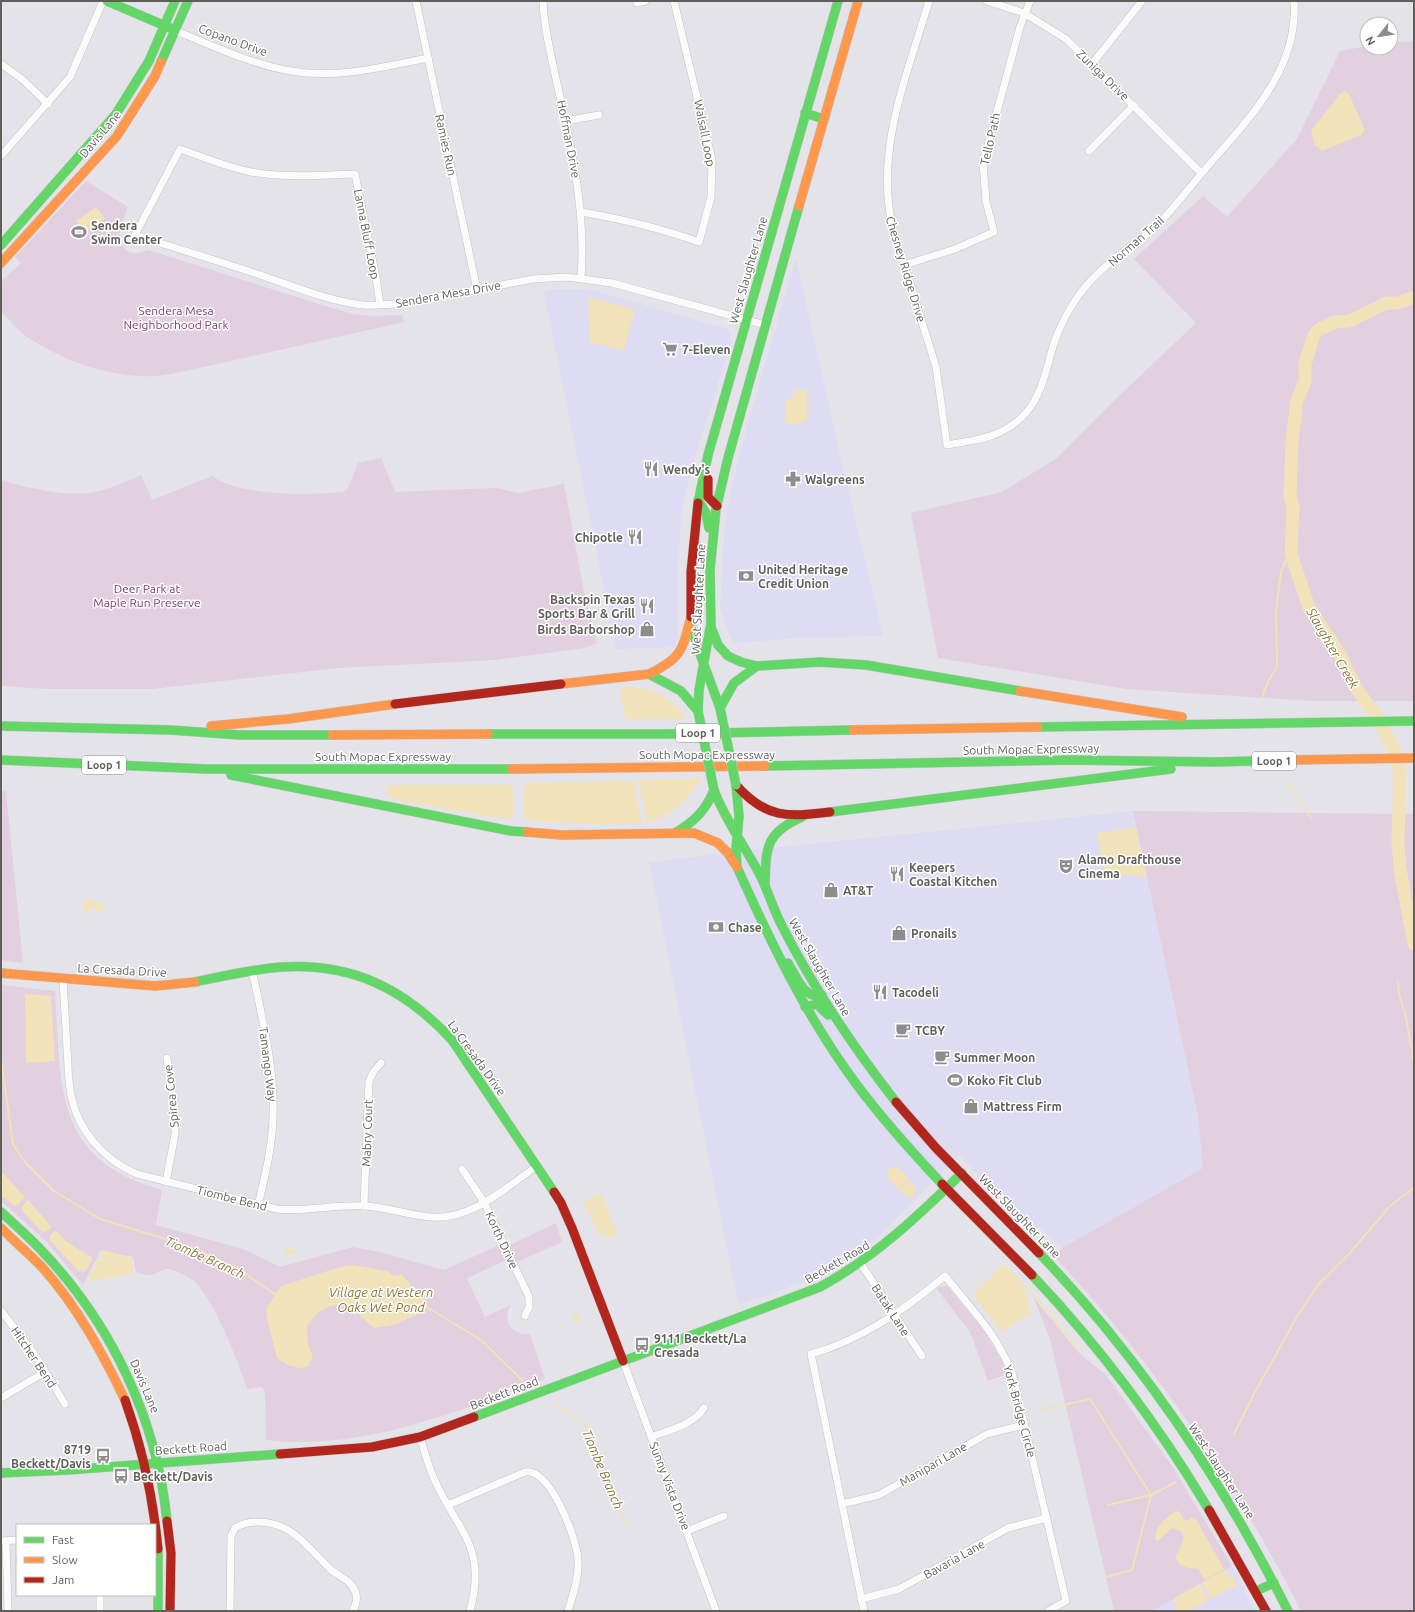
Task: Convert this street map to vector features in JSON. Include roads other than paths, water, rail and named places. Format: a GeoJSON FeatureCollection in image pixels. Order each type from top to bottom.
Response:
{"type":"FeatureCollection","features":[{"type":"Feature","properties":{"kind":"main road","name":"Copano Drive"},"geometry":{"type":"LineString","coordinates":[[107,1],[176,31]]}},
{"type":"Feature","properties":{"kind":"main road","name":"Davis Lane"},"geometry":{"type":"LineString","coordinates":[[1,245],[116,114],[141,75],[175,1]]}},
{"type":"Feature","properties":{"kind":"main road","name":"Davis Lane"},"geometry":{"type":"LineString","coordinates":[[1,263],[117,136],[156,76],[188,1]]}},
{"type":"Feature","properties":{"kind":"main road","name":"West Slaughter Lane"},"geometry":{"type":"LineString","coordinates":[[838,1],[718,420],[698,500],[691,572],[691,617],[696,644],[716,693],[736,785],[739,816],[737,867],[774,949],[805,1007],[856,1085],[909,1149],[1050,1295],[1087,1338],[1143,1410],[1206,1504],[1266,1611]]}},
{"type":"Feature","properties":{"kind":"main road","name":"West Slaughter Lane"},"geometry":{"type":"LineString","coordinates":[[858,1],[765,325],[728,458],[717,506],[710,570],[710,627],[705,666],[699,688],[698,710],[714,790],[722,812],[752,860],[765,885],[779,920],[822,995],[861,1057],[914,1124],[1044,1257],[1127,1355],[1193,1447],[1248,1536],[1274,1582],[1288,1611]]}},
{"type":"Feature","properties":{"kind":"main road"},"geometry":{"type":"LineString","coordinates":[[805,113],[824,119]]}},
{"type":"Feature","properties":{"kind":"main road"},"geometry":{"type":"LineString","coordinates":[[717,506],[708,497],[707,492],[710,471],[720,434],[718,420]]}},
{"type":"Feature","properties":{"kind":"main road"},"geometry":{"type":"LineString","coordinates":[[698,500],[710,520],[706,570],[710,594]]}},
{"type":"Feature","properties":{"kind":"main road"},"geometry":{"type":"LineString","coordinates":[[171,730],[288,719],[427,699],[649,674],[672,664],[679,655],[691,617]]}},
{"type":"Feature","properties":{"kind":"main road"},"geometry":{"type":"LineString","coordinates":[[710,627],[716,642],[728,656],[741,662],[757,666],[820,662],[866,665],[1131,710],[1226,723]]}},
{"type":"Feature","properties":{"kind":"main road"},"geometry":{"type":"LineString","coordinates":[[720,708],[734,683],[757,666]]}},
{"type":"Feature","properties":{"kind":"main road"},"geometry":{"type":"LineString","coordinates":[[649,674],[669,683],[681,691],[698,710]]}},
{"type":"Feature","properties":{"kind":"main road","name":"South Mopac Expressway"},"geometry":{"type":"LineString","coordinates":[[1,726],[171,730],[240,735],[668,734],[1226,723],[1414,721]]}},
{"type":"Feature","properties":{"kind":"main road","name":"South Mopac Expressway"},"geometry":{"type":"LineString","coordinates":[[1,760],[206,770],[758,766],[1070,760],[1216,762],[1414,758]]}},
{"type":"Feature","properties":{"kind":"main road"},"geometry":{"type":"LineString","coordinates":[[736,785],[747,799],[764,810],[787,815],[806,815],[992,793],[1113,775],[1216,762]]}},
{"type":"Feature","properties":{"kind":"main road"},"geometry":{"type":"LineString","coordinates":[[206,770],[511,831],[562,835],[617,836],[675,832],[694,833],[714,841],[727,852],[737,867]]}},
{"type":"Feature","properties":{"kind":"main road"},"geometry":{"type":"LineString","coordinates":[[675,832],[691,824],[702,815],[714,790]]}},
{"type":"Feature","properties":{"kind":"main road"},"geometry":{"type":"LineString","coordinates":[[765,885],[765,858],[770,841],[784,825],[806,815]]}},
{"type":"Feature","properties":{"kind":"main road"},"geometry":{"type":"LineString","coordinates":[[774,949],[787,962],[807,994],[815,997],[822,995]]}},
{"type":"Feature","properties":{"kind":"main road","name":"La Cresada Drive"},"geometry":{"type":"LineString","coordinates":[[5,974],[162,986],[252,970],[296,965],[331,968],[371,980],[406,998],[432,1018],[452,1040],[561,1202],[623,1361]]}},
{"type":"Feature","properties":{"kind":"main road"},"geometry":{"type":"LineString","coordinates":[[805,1007],[815,1003],[822,1007],[847,1044],[861,1057]]}},
{"type":"Feature","properties":{"kind":"main road","name":"Beckett Road"},"geometry":{"type":"LineString","coordinates":[[1,1473],[372,1447],[420,1437],[801,1295],[829,1283],[861,1264],[899,1234],[962,1173]]}},
{"type":"Feature","properties":{"kind":"main road","name":"Davis Lane"},"geometry":{"type":"LineString","coordinates":[[1,1212],[40,1247],[86,1302],[102,1326],[128,1374],[140,1403],[159,1462],[167,1503],[172,1574],[170,1611]]}},
{"type":"Feature","properties":{"kind":"main road","name":"Davis Lane"},"geometry":{"type":"LineString","coordinates":[[1,1228],[44,1270],[66,1297],[90,1332],[119,1386],[146,1463],[152,1488],[159,1550],[158,1611]]}},
{"type":"Feature","properties":{"kind":"main road"},"geometry":{"type":"LineString","coordinates":[[1256,1591],[1274,1582]]}},
{"type":"Feature","properties":{"kind":"street"},"geometry":{"type":"LineString","coordinates":[[1,156],[48,104],[72,74],[103,1]]}},
{"type":"Feature","properties":{"kind":"street","name":"Ramies Run"},"geometry":{"type":"LineString","coordinates":[[416,1],[476,290]]}},
{"type":"Feature","properties":{"kind":"street","name":"Hoffman Drive"},"geometry":{"type":"LineString","coordinates":[[543,1],[548,42],[565,121],[581,212],[583,237],[581,278]]}},
{"type":"Feature","properties":{"kind":"street"},"geometry":{"type":"LineString","coordinates":[[637,4],[645,1]]}},
{"type":"Feature","properties":{"kind":"street","name":"Walsall Loop"},"geometry":{"type":"LineString","coordinates":[[581,212],[623,219],[672,232],[699,242],[711,197],[712,160],[674,1]]}},
{"type":"Feature","properties":{"kind":"street","name":"Chesney Ridge Drive"},"geometry":{"type":"LineString","coordinates":[[929,1],[891,131],[886,162],[886,191],[889,213],[936,368],[947,444]]}},
{"type":"Feature","properties":{"kind":"street","name":"Zuniga Drive"},"geometry":{"type":"LineString","coordinates":[[987,1],[1024,13],[1053,30],[1092,64],[1201,173]]}},
{"type":"Feature","properties":{"kind":"street","name":"Tello Path"},"geometry":{"type":"LineString","coordinates":[[904,265],[949,251],[994,232],[986,201],[983,163],[1024,13],[1030,1]]}},
{"type":"Feature","properties":{"kind":"street"},"geometry":{"type":"LineString","coordinates":[[1092,64],[1142,1]]}},
{"type":"Feature","properties":{"kind":"street","name":"Norman Trail"},"geometry":{"type":"LineString","coordinates":[[947,444],[987,438],[998,434],[1016,424],[1024,416],[1038,394],[1060,329],[1080,294],[1100,272],[1165,218],[1201,173],[1255,112],[1270,90],[1282,66],[1291,40],[1294,1]]}},
{"type":"Feature","properties":{"kind":"street","name":"Copano Drive"},"geometry":{"type":"LineString","coordinates":[[176,31],[242,58],[292,71],[328,73],[352,72],[428,58]]}},
{"type":"Feature","properties":{"kind":"street"},"geometry":{"type":"LineString","coordinates":[[1,64],[17,76],[48,104]]}},
{"type":"Feature","properties":{"kind":"street"},"geometry":{"type":"LineString","coordinates":[[1089,151],[1134,105]]}},
{"type":"Feature","properties":{"kind":"street"},"geometry":{"type":"LineString","coordinates":[[565,121],[599,115]]}},
{"type":"Feature","properties":{"kind":"street","name":"Lanna Bluff Loop"},"geometry":{"type":"LineString","coordinates":[[135,235],[180,149],[249,172],[262,174],[289,176],[355,174],[376,277],[380,305]]}},
{"type":"Feature","properties":{"kind":"street","name":"Sendera Mesa Drive"},"geometry":{"type":"LineString","coordinates":[[135,235],[340,301],[363,305],[411,302],[533,279],[581,278],[612,283],[765,325]]}},
{"type":"Feature","properties":{"kind":"street","name":"Tamango Way"},"geometry":{"type":"LineString","coordinates":[[252,970],[269,1058],[273,1096],[270,1154],[258,1205]]}},
{"type":"Feature","properties":{"kind":"street","name":"Tiombe Bend"},"geometry":{"type":"LineString","coordinates":[[63,978],[69,1085],[78,1118],[96,1144],[119,1165],[137,1174],[258,1205],[294,1210],[364,1206],[438,1217],[462,1213],[484,1202],[537,1166]]}},
{"type":"Feature","properties":{"kind":"street","name":"Spirea Cove"},"geometry":{"type":"LineString","coordinates":[[166,1182],[175,1134],[175,1111],[167,1058]]}},
{"type":"Feature","properties":{"kind":"street","name":"Mabry Court"},"geometry":{"type":"LineString","coordinates":[[364,1206],[368,1085],[372,1074],[381,1064]]}},
{"type":"Feature","properties":{"kind":"street","name":"Korth Drive"},"geometry":{"type":"LineString","coordinates":[[462,1169],[484,1202],[528,1297],[528,1307],[525,1316]]}},
{"type":"Feature","properties":{"kind":"street","name":"Batak Lane"},"geometry":{"type":"LineString","coordinates":[[861,1264],[922,1356]]}},
{"type":"Feature","properties":{"kind":"street","name":"York Bridge Circle"},"geometry":{"type":"LineString","coordinates":[[864,1611],[811,1354],[851,1339],[895,1315],[945,1276],[985,1325],[1004,1355],[1013,1376],[1066,1601],[1048,1611]]}},
{"type":"Feature","properties":{"kind":"street","name":"Hitcher Bend"},"geometry":{"type":"LineString","coordinates":[[1,1311],[22,1336],[65,1404]]}},
{"type":"Feature","properties":{"kind":"street","name":"Sunny Vista Drive"},"geometry":{"type":"LineString","coordinates":[[623,1361],[716,1611]]}},
{"type":"Feature","properties":{"kind":"street"},"geometry":{"type":"LineString","coordinates":[[1,1398],[45,1372]]}},
{"type":"Feature","properties":{"kind":"street"},"geometry":{"type":"LineString","coordinates":[[651,1437],[691,1421],[699,1415],[704,1408]]}},
{"type":"Feature","properties":{"kind":"street","name":"Manipari Lane"},"geometry":{"type":"LineString","coordinates":[[842,1504],[879,1494],[987,1434],[1024,1425]]}},
{"type":"Feature","properties":{"kind":"street"},"geometry":{"type":"LineString","coordinates":[[420,1437],[432,1476],[464,1530],[473,1556],[476,1582],[470,1611]]}},
{"type":"Feature","properties":{"kind":"street"},"geometry":{"type":"LineString","coordinates":[[448,1505],[525,1472],[531,1471],[539,1475],[564,1513],[575,1542],[578,1572],[568,1611]]}},
{"type":"Feature","properties":{"kind":"street"},"geometry":{"type":"LineString","coordinates":[[687,1530],[724,1516]]}},
{"type":"Feature","properties":{"kind":"street","name":"Bavaria Lane"},"geometry":{"type":"LineString","coordinates":[[861,1599],[899,1589],[1008,1528],[1047,1518]]}},
{"type":"Feature","properties":{"kind":"street"},"geometry":{"type":"LineString","coordinates":[[230,1611],[232,1571],[230,1539],[232,1532],[235,1528],[243,1524],[264,1522],[276,1524],[296,1534],[332,1570],[350,1584],[357,1595],[353,1611]]}},
{"type":"Feature","properties":{"kind":"street"},"geometry":{"type":"LineString","coordinates":[[8,1611],[4,1541],[16,1540]]}},
{"type":"Feature","properties":{"kind":"street"},"geometry":{"type":"LineString","coordinates":[[100,1596],[100,1611]]}},
{"type":"Feature","properties":{"kind":"water"},"geometry":{"type":"Polygon","coordinates":[[[1345,91],[1349,94],[1365,130],[1361,135],[1322,151],[1315,145],[1311,131],[1340,94],[1345,91]]]}},
{"type":"Feature","properties":{"kind":"water"},"geometry":{"type":"Polygon","coordinates":[[[96,207],[105,218],[84,233],[76,221],[96,207]]]}},
{"type":"Feature","properties":{"kind":"water"},"geometry":{"type":"Polygon","coordinates":[[[588,297],[635,309],[624,351],[590,342],[588,297]]]}},
{"type":"Feature","properties":{"kind":"water"},"geometry":{"type":"Polygon","coordinates":[[[793,390],[807,390],[807,419],[798,424],[785,423],[785,402],[786,399],[793,398],[793,390]]]}},
{"type":"Feature","properties":{"kind":"water"},"geometry":{"type":"Polygon","coordinates":[[[633,687],[656,692],[675,705],[685,717],[678,719],[626,719],[619,689],[633,687]]]}},
{"type":"Feature","properties":{"kind":"water"},"geometry":{"type":"Polygon","coordinates":[[[701,779],[690,794],[678,806],[664,816],[647,823],[638,780],[701,779]]]}},
{"type":"Feature","properties":{"kind":"water"},"geometry":{"type":"Polygon","coordinates":[[[634,781],[641,823],[601,824],[549,822],[528,820],[523,814],[525,784],[528,783],[634,781]]]}},
{"type":"Feature","properties":{"kind":"water"},"geometry":{"type":"Polygon","coordinates":[[[507,785],[511,786],[513,789],[513,815],[511,818],[507,819],[401,801],[387,795],[387,786],[507,785]]]}},
{"type":"Feature","properties":{"kind":"water"},"geometry":{"type":"Polygon","coordinates":[[[1136,827],[1146,877],[1121,874],[1105,877],[1097,833],[1136,827]]]}},
{"type":"Feature","properties":{"kind":"water"},"geometry":{"type":"Polygon","coordinates":[[[88,898],[105,907],[100,913],[92,907],[88,912],[81,907],[88,898]]]}},
{"type":"Feature","properties":{"kind":"water"},"geometry":{"type":"Polygon","coordinates":[[[25,994],[51,996],[55,1061],[26,1063],[25,994]]]}},
{"type":"Feature","properties":{"kind":"water"},"geometry":{"type":"Polygon","coordinates":[[[895,1165],[909,1179],[898,1189],[886,1175],[887,1172],[895,1165]]]}},
{"type":"Feature","properties":{"kind":"water"},"geometry":{"type":"Polygon","coordinates":[[[1,1171],[25,1197],[18,1205],[13,1205],[1,1195],[1,1171]]]}},
{"type":"Feature","properties":{"kind":"water"},"geometry":{"type":"Polygon","coordinates":[[[910,1180],[917,1190],[913,1196],[907,1198],[899,1190],[910,1180]]]}},
{"type":"Feature","properties":{"kind":"water"},"geometry":{"type":"Polygon","coordinates":[[[602,1194],[617,1235],[612,1237],[605,1236],[590,1197],[602,1194]]]}},
{"type":"Feature","properties":{"kind":"water"},"geometry":{"type":"Polygon","coordinates":[[[589,1198],[604,1236],[598,1235],[583,1200],[589,1198]]]}},
{"type":"Feature","properties":{"kind":"water"},"geometry":{"type":"Polygon","coordinates":[[[28,1200],[52,1227],[46,1232],[41,1231],[22,1211],[22,1207],[28,1200]]]}},
{"type":"Feature","properties":{"kind":"water"},"geometry":{"type":"Polygon","coordinates":[[[55,1230],[67,1242],[93,1258],[85,1272],[78,1271],[50,1240],[50,1236],[55,1230]]]}},
{"type":"Feature","properties":{"kind":"water"},"geometry":{"type":"Polygon","coordinates":[[[286,1249],[296,1250],[296,1253],[293,1255],[286,1255],[284,1252],[286,1249]]]}},
{"type":"Feature","properties":{"kind":"water"},"geometry":{"type":"Polygon","coordinates":[[[103,1251],[131,1257],[134,1273],[128,1274],[122,1263],[99,1258],[103,1251]]]}},
{"type":"Feature","properties":{"kind":"water"},"geometry":{"type":"Polygon","coordinates":[[[98,1259],[122,1264],[127,1275],[91,1281],[89,1277],[98,1259]]]}},
{"type":"Feature","properties":{"kind":"water","name":"Village at Western Oaks Wet Pond"},"geometry":{"type":"Polygon","coordinates":[[[354,1265],[387,1271],[394,1276],[402,1275],[410,1284],[411,1292],[425,1299],[427,1305],[425,1311],[393,1325],[374,1328],[349,1307],[343,1305],[331,1306],[315,1316],[307,1326],[308,1345],[313,1356],[308,1366],[296,1368],[277,1358],[266,1309],[281,1286],[340,1267],[354,1265]]]}},
{"type":"Feature","properties":{"kind":"water"},"geometry":{"type":"Polygon","coordinates":[[[1003,1265],[1023,1286],[1031,1312],[1001,1332],[973,1294],[1003,1265]]]}},
{"type":"Feature","properties":{"kind":"water"},"geometry":{"type":"Polygon","coordinates":[[[577,1314],[581,1320],[578,1323],[571,1317],[572,1315],[577,1314]]]}},
{"type":"Feature","properties":{"kind":"water"},"geometry":{"type":"Polygon","coordinates":[[[1176,1511],[1180,1512],[1184,1520],[1188,1520],[1191,1517],[1196,1519],[1224,1569],[1205,1580],[1198,1569],[1188,1568],[1179,1564],[1175,1557],[1182,1544],[1183,1536],[1178,1530],[1172,1528],[1158,1541],[1156,1540],[1155,1536],[1158,1527],[1165,1519],[1176,1511]]]}},
{"type":"Feature","properties":{"kind":"water"},"geometry":{"type":"Polygon","coordinates":[[[1225,1569],[1230,1578],[1233,1576],[1237,1585],[1210,1599],[1202,1583],[1225,1569]]]}},
{"type":"Feature","properties":{"kind":"water"},"geometry":{"type":"Polygon","coordinates":[[[1200,1584],[1208,1600],[1189,1611],[1177,1611],[1174,1598],[1200,1584]]]}},
{"type":"Feature","properties":{"kind":"waterway","name":"Slaughter Creek"},"geometry":{"type":"LineString","coordinates":[[1414,297],[1398,303],[1387,303],[1349,321],[1335,322],[1318,330],[1314,335],[1305,364],[1305,382],[1297,400],[1292,442],[1290,496],[1293,506],[1291,554],[1309,608],[1339,653],[1356,688],[1374,713],[1394,749],[1400,769],[1398,842],[1400,869],[1414,944]]}},
{"type":"Feature","properties":{"kind":"waterway"},"geometry":{"type":"LineString","coordinates":[[1262,697],[1269,680],[1277,667],[1276,611],[1281,571],[1292,549]]}},
{"type":"Feature","properties":{"kind":"waterway"},"geometry":{"type":"LineString","coordinates":[[1287,783],[1311,818]]}},
{"type":"Feature","properties":{"kind":"waterway"},"geometry":{"type":"LineString","coordinates":[[1398,982],[1399,994],[1406,1017],[1414,1063]]}},
{"type":"Feature","properties":{"kind":"waterway","name":"Tiombe Branch"},"geometry":{"type":"LineString","coordinates":[[1,1059],[13,1144],[25,1162],[54,1191],[100,1219],[182,1244],[240,1270],[276,1295]]}},
{"type":"Feature","properties":{"kind":"waterway"},"geometry":{"type":"LineString","coordinates":[[1234,1434],[1255,1392],[1298,1315],[1318,1285],[1350,1253],[1389,1207],[1414,1188]]}},
{"type":"Feature","properties":{"kind":"waterway"},"geometry":{"type":"LineString","coordinates":[[1007,1268],[1035,1296],[1078,1348]]}},
{"type":"Feature","properties":{"kind":"waterway","name":"Tiombe Branch"},"geometry":{"type":"LineString","coordinates":[[425,1306],[481,1340],[523,1381]]}},
{"type":"Feature","properties":{"kind":"waterway"},"geometry":{"type":"LineString","coordinates":[[1041,1410],[1090,1399],[1151,1495],[1132,1570],[1103,1578]]}},
{"type":"Feature","properties":{"kind":"waterway","name":"Tiombe Branch"},"geometry":{"type":"LineString","coordinates":[[554,1403],[588,1427],[626,1525]]}},
{"type":"Feature","properties":{"kind":"waterway"},"geometry":{"type":"LineString","coordinates":[[1108,1505],[1151,1495],[1176,1482]]}},
{"type":"Feature","properties":{"kind":"place","name":"Sendera Swim Center"},"geometry":{"type":"Point","coordinates":[79,232]}},
{"type":"Feature","properties":{"kind":"place","name":"7-Eleven"},"geometry":{"type":"Point","coordinates":[670,349]}},
{"type":"Feature","properties":{"kind":"place","name":"Wendy's"},"geometry":{"type":"Point","coordinates":[651,469]}},
{"type":"Feature","properties":{"kind":"place","name":"Walgreens"},"geometry":{"type":"Point","coordinates":[793,479]}},
{"type":"Feature","properties":{"kind":"place","name":"Chipotle"},"geometry":{"type":"Point","coordinates":[635,537]}},
{"type":"Feature","properties":{"kind":"place","name":"United Heritage Credit Union"},"geometry":{"type":"Point","coordinates":[746,576]}},
{"type":"Feature","properties":{"kind":"place","name":"Backspin Texas Sports Bar & Grill"},"geometry":{"type":"Point","coordinates":[647,606]}},
{"type":"Feature","properties":{"kind":"place","name":"Birds Barborshop"},"geometry":{"type":"Point","coordinates":[647,629]}},
{"type":"Feature","properties":{"kind":"place","name":"Alamo Drafthouse Cinema"},"geometry":{"type":"Point","coordinates":[1066,866]}},
{"type":"Feature","properties":{"kind":"place","name":"Keepers Coastal Kitchen"},"geometry":{"type":"Point","coordinates":[897,874]}},
{"type":"Feature","properties":{"kind":"place","name":"AT&T"},"geometry":{"type":"Point","coordinates":[831,890]}},
{"type":"Feature","properties":{"kind":"place","name":"Chase"},"geometry":{"type":"Point","coordinates":[716,927]}},
{"type":"Feature","properties":{"kind":"place","name":"Pronails"},"geometry":{"type":"Point","coordinates":[899,933]}},
{"type":"Feature","properties":{"kind":"place","name":"Tacodeli"},"geometry":{"type":"Point","coordinates":[880,992]}},
{"type":"Feature","properties":{"kind":"place","name":"TCBY"},"geometry":{"type":"Point","coordinates":[903,1030]}},
{"type":"Feature","properties":{"kind":"place","name":"Summer Moon"},"geometry":{"type":"Point","coordinates":[942,1057]}},
{"type":"Feature","properties":{"kind":"place","name":"Koko Fit Club"},"geometry":{"type":"Point","coordinates":[955,1080]}},
{"type":"Feature","properties":{"kind":"place","name":"Mattress Firm"},"geometry":{"type":"Point","coordinates":[971,1106]}},
{"type":"Feature","properties":{"kind":"place","name":"9111 Beckett/La Cresada"},"geometry":{"type":"Point","coordinates":[642,1345]}},
{"type":"Feature","properties":{"kind":"place","name":"8719 Beckett/Davis"},"geometry":{"type":"Point","coordinates":[103,1456]}},
{"type":"Feature","properties":{"kind":"place","name":"Beckett/Davis"},"geometry":{"type":"Point","coordinates":[121,1476]}},
{"type":"Feature","properties":{"kind":"park label","name":"Sendera Mesa Neighborhood Park"},"geometry":{"type":"Point","coordinates":[176,317]}},
{"type":"Feature","properties":{"kind":"park label","name":"Deer Park at Maple Run Preserve"},"geometry":{"type":"Point","coordinates":[147,595]}}]}
